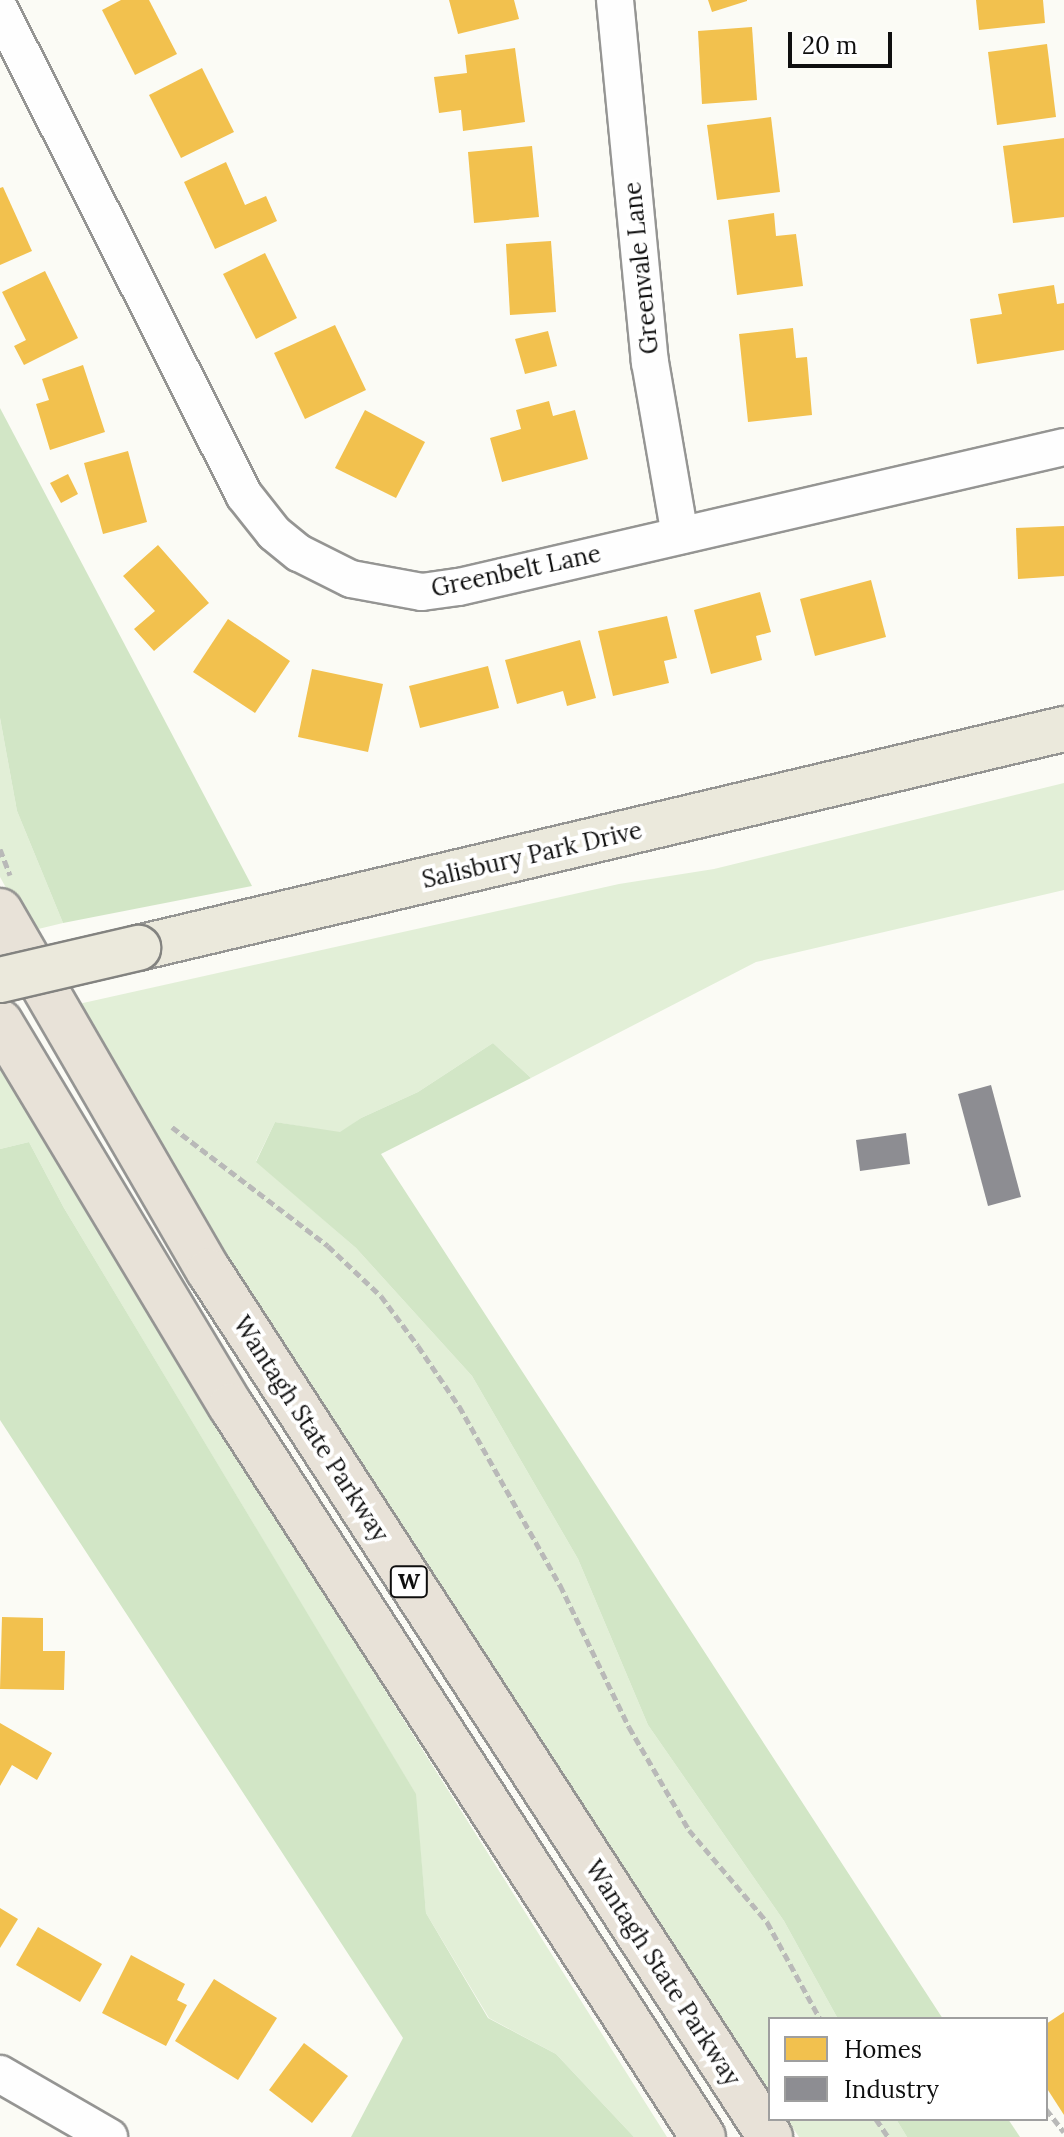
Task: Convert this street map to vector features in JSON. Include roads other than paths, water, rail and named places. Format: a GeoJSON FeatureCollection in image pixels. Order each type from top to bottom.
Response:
{"type":"FeatureCollection","features":[{"type":"Feature","properties":{"kind":"highway","name":"Wantagh State Parkway"},"geometry":{"type":"LineString","coordinates":[[6,895],[209,1271],[770,2137]]}},
{"type":"Feature","properties":{"kind":"highway","name":"W"},"geometry":{"type":"LineString","coordinates":[[0,1022],[239,1419],[703,2137]]}},
{"type":"Feature","properties":{"kind":"main road","name":"Salisbury Park Drive"},"geometry":{"type":"LineString","coordinates":[[0,980],[1064,729]]}},
{"type":"Feature","properties":{"kind":"street","name":"Greenvale Lane"},"geometry":{"type":"LineString","coordinates":[[615,0],[650,362],[680,535]]}},
{"type":"Feature","properties":{"kind":"street","name":"Greenbelt Lane"},"geometry":{"type":"LineString","coordinates":[[0,10],[238,483],[274,533],[299,553],[351,579],[422,592],[459,587],[1064,447]]}},
{"type":"Feature","properties":{"kind":"street"},"geometry":{"type":"LineString","coordinates":[[0,2074],[109,2137]]}}]}
